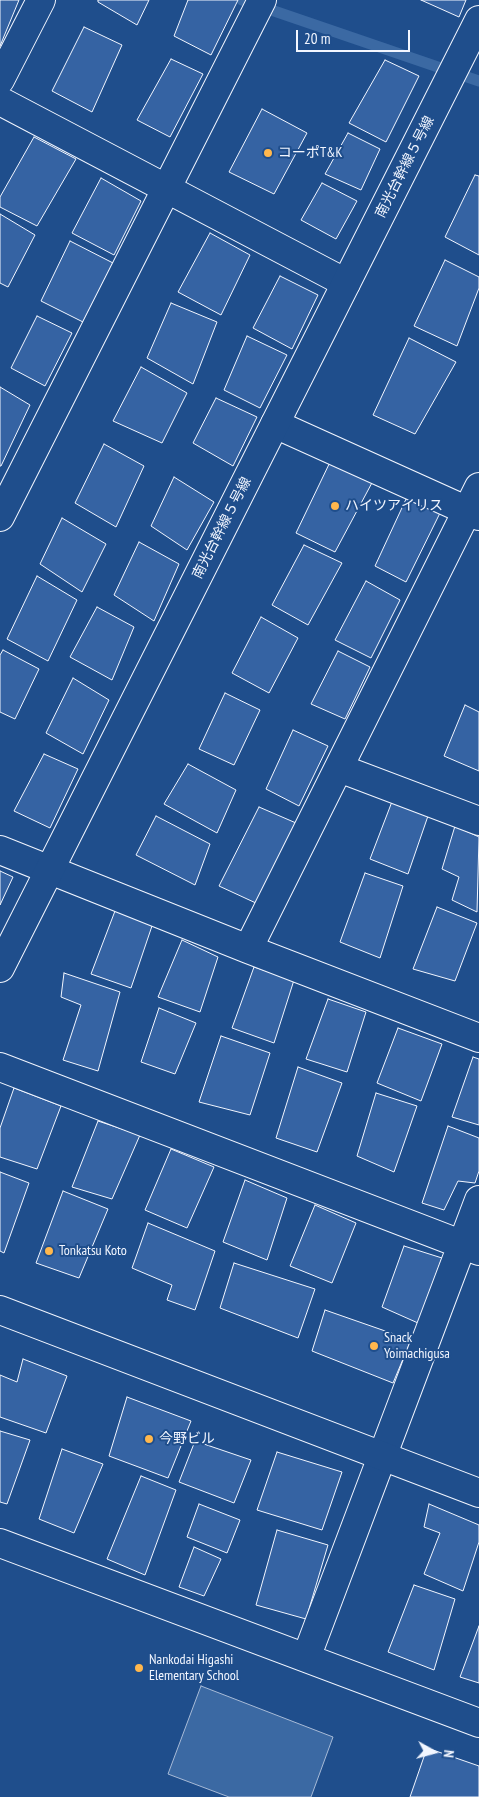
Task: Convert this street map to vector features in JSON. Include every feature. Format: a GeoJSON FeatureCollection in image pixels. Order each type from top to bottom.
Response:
{"type":"FeatureCollection","features":[{"type":"Feature","properties":{"kind":"street"},"geometry":{"type":"LineString","coordinates":[[0,80],[41,0]]}},
{"type":"Feature","properties":{"kind":"street"},"geometry":{"type":"LineString","coordinates":[[0,517],[258,9]]}},
{"type":"Feature","properties":{"kind":"street","name":"南光台幹線５号線"},"geometry":{"type":"LineString","coordinates":[[0,968],[479,20]]}},
{"type":"Feature","properties":{"kind":"street"},"geometry":{"type":"LineString","coordinates":[[0,101],[346,284]]}},
{"type":"Feature","properties":{"kind":"street"},"geometry":{"type":"LineString","coordinates":[[248,949],[475,505],[275,424]]}},
{"type":"Feature","properties":{"kind":"street"},"geometry":{"type":"LineString","coordinates":[[339,768],[479,821]]}},
{"type":"Feature","properties":{"kind":"street"},"geometry":{"type":"LineString","coordinates":[[0,850],[248,949],[479,1038]]}},
{"type":"Feature","properties":{"kind":"street"},"geometry":{"type":"LineString","coordinates":[[0,1067],[471,1248]]}},
{"type":"Feature","properties":{"kind":"street"},"geometry":{"type":"LineString","coordinates":[[306,1658],[382,1457],[471,1248],[479,1200]]}},
{"type":"Feature","properties":{"kind":"street"},"geometry":{"type":"LineString","coordinates":[[0,1310],[479,1493]]}},
{"type":"Feature","properties":{"kind":"street"},"geometry":{"type":"LineString","coordinates":[[0,1543],[479,1723]]}},
{"type":"Feature","properties":{"kind":"water"},"geometry":{"type":"Polygon","coordinates":[[[201,1686],[333,1737],[311,1797],[229,1797],[168,1774],[201,1686]]]}},
{"type":"Feature","properties":{"kind":"building"},"geometry":{"type":"Polygon","coordinates":[[[0,0],[19,0],[0,46],[0,0]]]}},
{"type":"Feature","properties":{"kind":"building"},"geometry":{"type":"Polygon","coordinates":[[[98,0],[149,0],[137,25],[98,2],[98,0]]]}},
{"type":"Feature","properties":{"kind":"building"},"geometry":{"type":"Polygon","coordinates":[[[188,0],[238,0],[211,55],[174,36],[188,0]]]}},
{"type":"Feature","properties":{"kind":"building"},"geometry":{"type":"Polygon","coordinates":[[[421,0],[466,0],[459,17],[421,0]]]}},
{"type":"Feature","properties":{"kind":"building"},"geometry":{"type":"Polygon","coordinates":[[[84,27],[122,45],[92,112],[52,91],[84,27]]]}},
{"type":"Feature","properties":{"kind":"building"},"geometry":{"type":"Polygon","coordinates":[[[171,59],[203,74],[170,137],[137,120],[171,59]]]}},
{"type":"Feature","properties":{"kind":"building"},"geometry":{"type":"Polygon","coordinates":[[[385,60],[419,76],[386,142],[349,123],[385,60]]]}},
{"type":"Feature","properties":{"kind":"building","name":"コーポT&K"},"geometry":{"type":"Polygon","coordinates":[[[262,109],[307,133],[274,194],[229,172],[262,109]]]}},
{"type":"Feature","properties":{"kind":"building"},"geometry":{"type":"Polygon","coordinates":[[[348,133],[380,149],[361,190],[325,174],[348,133]]]}},
{"type":"Feature","properties":{"kind":"building"},"geometry":{"type":"Polygon","coordinates":[[[34,137],[76,159],[37,226],[0,207],[0,197],[34,137]]]}},
{"type":"Feature","properties":{"kind":"building"},"geometry":{"type":"Polygon","coordinates":[[[475,175],[479,176],[479,255],[445,237],[475,175]]]}},
{"type":"Feature","properties":{"kind":"building"},"geometry":{"type":"Polygon","coordinates":[[[101,178],[141,201],[114,255],[72,233],[101,178]]]}},
{"type":"Feature","properties":{"kind":"building"},"geometry":{"type":"Polygon","coordinates":[[[322,183],[357,201],[336,239],[301,220],[322,183]]]}},
{"type":"Feature","properties":{"kind":"building"},"geometry":{"type":"Polygon","coordinates":[[[0,214],[35,235],[8,287],[0,283],[0,214]]]}},
{"type":"Feature","properties":{"kind":"building"},"geometry":{"type":"Polygon","coordinates":[[[210,233],[250,255],[221,315],[178,292],[210,233]]]}},
{"type":"Feature","properties":{"kind":"building"},"geometry":{"type":"Polygon","coordinates":[[[70,241],[113,263],[83,322],[41,301],[70,241]]]}},
{"type":"Feature","properties":{"kind":"building"},"geometry":{"type":"Polygon","coordinates":[[[445,260],[479,277],[479,288],[457,346],[414,326],[445,260]]]}},
{"type":"Feature","properties":{"kind":"building"},"geometry":{"type":"Polygon","coordinates":[[[280,276],[318,295],[292,349],[253,328],[280,276]]]}},
{"type":"Feature","properties":{"kind":"building"},"geometry":{"type":"Polygon","coordinates":[[[171,303],[217,322],[193,384],[147,358],[171,303]]]}},
{"type":"Feature","properties":{"kind":"building"},"geometry":{"type":"Polygon","coordinates":[[[37,316],[72,333],[45,386],[11,368],[37,316]]]}},
{"type":"Feature","properties":{"kind":"building"},"geometry":{"type":"Polygon","coordinates":[[[247,336],[287,355],[260,408],[224,390],[247,336]]]}},
{"type":"Feature","properties":{"kind":"building"},"geometry":{"type":"Polygon","coordinates":[[[409,338],[456,362],[415,434],[373,415],[409,338]]]}},
{"type":"Feature","properties":{"kind":"building"},"geometry":{"type":"Polygon","coordinates":[[[141,367],[187,393],[162,443],[113,421],[141,367]]]}},
{"type":"Feature","properties":{"kind":"building"},"geometry":{"type":"Polygon","coordinates":[[[0,387],[30,405],[1,466],[0,466],[0,387]]]}},
{"type":"Feature","properties":{"kind":"building"},"geometry":{"type":"Polygon","coordinates":[[[216,398],[257,417],[233,466],[193,443],[216,398]]]}},
{"type":"Feature","properties":{"kind":"building"},"geometry":{"type":"Polygon","coordinates":[[[104,444],[144,466],[116,527],[75,503],[104,444]]]}},
{"type":"Feature","properties":{"kind":"building","name":"ハイツアイリス"},"geometry":{"type":"Polygon","coordinates":[[[332,458],[374,479],[335,552],[296,533],[332,458]]]}},
{"type":"Feature","properties":{"kind":"building"},"geometry":{"type":"Polygon","coordinates":[[[174,477],[214,502],[187,550],[151,526],[174,477]]]}},
{"type":"Feature","properties":{"kind":"building"},"geometry":{"type":"Polygon","coordinates":[[[407,497],[440,513],[406,582],[375,566],[407,497]]]}},
{"type":"Feature","properties":{"kind":"building"},"geometry":{"type":"Polygon","coordinates":[[[62,518],[106,544],[82,592],[40,564],[62,518]]]}},
{"type":"Feature","properties":{"kind":"building"},"geometry":{"type":"Polygon","coordinates":[[[139,542],[179,564],[154,621],[114,595],[139,542]]]}},
{"type":"Feature","properties":{"kind":"building"},"geometry":{"type":"Polygon","coordinates":[[[304,545],[342,563],[308,625],[272,605],[304,545]]]}},
{"type":"Feature","properties":{"kind":"building"},"geometry":{"type":"Polygon","coordinates":[[[37,576],[77,600],[48,661],[7,639],[37,576]]]}},
{"type":"Feature","properties":{"kind":"building"},"geometry":{"type":"Polygon","coordinates":[[[366,581],[400,600],[371,658],[335,640],[366,581]]]}},
{"type":"Feature","properties":{"kind":"building"},"geometry":{"type":"Polygon","coordinates":[[[97,607],[134,627],[112,680],[70,657],[97,607]]]}},
{"type":"Feature","properties":{"kind":"building"},"geometry":{"type":"Polygon","coordinates":[[[261,617],[298,638],[269,693],[232,673],[261,617]]]}},
{"type":"Feature","properties":{"kind":"building"},"geometry":{"type":"Polygon","coordinates":[[[3,650],[39,669],[15,719],[0,712],[0,655],[3,650]]]}},
{"type":"Feature","properties":{"kind":"building"},"geometry":{"type":"Polygon","coordinates":[[[338,651],[370,667],[345,719],[311,704],[338,651]]]}},
{"type":"Feature","properties":{"kind":"building"},"geometry":{"type":"Polygon","coordinates":[[[73,678],[109,700],[83,754],[46,733],[73,678]]]}},
{"type":"Feature","properties":{"kind":"building"},"geometry":{"type":"Polygon","coordinates":[[[225,693],[260,710],[234,765],[199,749],[225,693]]]}},
{"type":"Feature","properties":{"kind":"building"},"geometry":{"type":"Polygon","coordinates":[[[465,705],[479,712],[479,771],[444,756],[465,705]]]}},
{"type":"Feature","properties":{"kind":"building"},"geometry":{"type":"Polygon","coordinates":[[[293,730],[328,746],[299,806],[266,789],[293,730]]]}},
{"type":"Feature","properties":{"kind":"building"},"geometry":{"type":"Polygon","coordinates":[[[44,754],[78,769],[50,828],[14,811],[44,754]]]}},
{"type":"Feature","properties":{"kind":"building"},"geometry":{"type":"Polygon","coordinates":[[[188,764],[236,790],[217,833],[164,804],[188,764]]]}},
{"type":"Feature","properties":{"kind":"building"},"geometry":{"type":"Polygon","coordinates":[[[393,799],[429,813],[408,874],[370,859],[393,799]]]}},
{"type":"Feature","properties":{"kind":"building"},"geometry":{"type":"Polygon","coordinates":[[[259,807],[296,823],[258,904],[219,886],[259,807]]]}},
{"type":"Feature","properties":{"kind":"building"},"geometry":{"type":"Polygon","coordinates":[[[156,816],[210,844],[195,885],[136,855],[156,816]]]}},
{"type":"Feature","properties":{"kind":"building"},"geometry":{"type":"Polygon","coordinates":[[[455,826],[479,837],[477,912],[452,900],[459,877],[442,869],[455,826]]]}},
{"type":"Feature","properties":{"kind":"building"},"geometry":{"type":"Polygon","coordinates":[[[0,871],[13,877],[0,905],[0,871]]]}},
{"type":"Feature","properties":{"kind":"building"},"geometry":{"type":"Polygon","coordinates":[[[365,873],[403,886],[380,958],[340,942],[365,873]]]}},
{"type":"Feature","properties":{"kind":"building"},"geometry":{"type":"Polygon","coordinates":[[[437,907],[477,923],[455,981],[413,969],[437,907]]]}},
{"type":"Feature","properties":{"kind":"building"},"geometry":{"type":"Polygon","coordinates":[[[115,911],[153,923],[131,988],[91,974],[115,911]]]}},
{"type":"Feature","properties":{"kind":"building"},"geometry":{"type":"Polygon","coordinates":[[[182,940],[218,957],[200,1012],[158,997],[182,940]]]}},
{"type":"Feature","properties":{"kind":"building"},"geometry":{"type":"Polygon","coordinates":[[[254,967],[294,980],[274,1043],[232,1028],[254,967]]]}},
{"type":"Feature","properties":{"kind":"building"},"geometry":{"type":"Polygon","coordinates":[[[64,973],[120,992],[98,1071],[63,1060],[81,1005],[61,997],[64,973]]]}},
{"type":"Feature","properties":{"kind":"building"},"geometry":{"type":"Polygon","coordinates":[[[328,999],[366,1012],[347,1072],[306,1059],[328,999]]]}},
{"type":"Feature","properties":{"kind":"building"},"geometry":{"type":"Polygon","coordinates":[[[159,1008],[196,1023],[175,1074],[141,1062],[159,1008]]]}},
{"type":"Feature","properties":{"kind":"building"},"geometry":{"type":"Polygon","coordinates":[[[398,1028],[442,1044],[421,1101],[377,1083],[398,1028]]]}},
{"type":"Feature","properties":{"kind":"building"},"geometry":{"type":"Polygon","coordinates":[[[221,1036],[270,1053],[250,1115],[199,1102],[221,1036]]]}},
{"type":"Feature","properties":{"kind":"building"},"geometry":{"type":"Polygon","coordinates":[[[473,1057],[479,1059],[479,1125],[452,1117],[473,1057]]]}},
{"type":"Feature","properties":{"kind":"building"},"geometry":{"type":"Polygon","coordinates":[[[298,1067],[342,1083],[317,1152],[276,1138],[298,1067]]]}},
{"type":"Feature","properties":{"kind":"building"},"geometry":{"type":"Polygon","coordinates":[[[14,1088],[61,1106],[37,1169],[0,1157],[0,1128],[14,1088]]]}},
{"type":"Feature","properties":{"kind":"building"},"geometry":{"type":"Polygon","coordinates":[[[376,1093],[417,1106],[394,1172],[357,1156],[376,1093]]]}},
{"type":"Feature","properties":{"kind":"building"},"geometry":{"type":"Polygon","coordinates":[[[98,1121],[140,1135],[112,1199],[72,1187],[98,1121]]]}},
{"type":"Feature","properties":{"kind":"building"},"geometry":{"type":"Polygon","coordinates":[[[448,1126],[479,1138],[479,1171],[475,1183],[458,1181],[444,1210],[422,1203],[448,1126]]]}},
{"type":"Feature","properties":{"kind":"building"},"geometry":{"type":"Polygon","coordinates":[[[171,1149],[214,1167],[187,1228],[145,1210],[171,1149]]]}},
{"type":"Feature","properties":{"kind":"building"},"geometry":{"type":"Polygon","coordinates":[[[0,1172],[29,1183],[4,1253],[0,1251],[0,1172]]]}},
{"type":"Feature","properties":{"kind":"building"},"geometry":{"type":"Polygon","coordinates":[[[245,1180],[287,1198],[267,1260],[223,1242],[245,1180]]]}},
{"type":"Feature","properties":{"kind":"building"},"geometry":{"type":"Polygon","coordinates":[[[63,1191],[108,1209],[79,1278],[36,1263],[63,1191]]]}},
{"type":"Feature","properties":{"kind":"building"},"geometry":{"type":"Polygon","coordinates":[[[315,1205],[356,1223],[332,1283],[290,1266],[315,1205]]]}},
{"type":"Feature","properties":{"kind":"building"},"geometry":{"type":"Polygon","coordinates":[[[148,1223],[215,1251],[195,1310],[167,1300],[172,1285],[132,1268],[148,1223]]]}},
{"type":"Feature","properties":{"kind":"building"},"geometry":{"type":"Polygon","coordinates":[[[404,1246],[442,1258],[418,1323],[382,1307],[404,1246]]]}},
{"type":"Feature","properties":{"kind":"building"},"geometry":{"type":"Polygon","coordinates":[[[234,1263],[315,1289],[298,1338],[220,1308],[234,1263]]]}},
{"type":"Feature","properties":{"kind":"building"},"geometry":{"type":"Polygon","coordinates":[[[325,1310],[411,1340],[393,1383],[312,1351],[325,1310]]]}},
{"type":"Feature","properties":{"kind":"building"},"geometry":{"type":"Polygon","coordinates":[[[23,1359],[67,1376],[46,1433],[0,1417],[0,1375],[17,1382],[23,1359]]]}},
{"type":"Feature","properties":{"kind":"building","name":"今野ビル"},"geometry":{"type":"Polygon","coordinates":[[[127,1397],[191,1421],[168,1478],[109,1456],[127,1397]]]}},
{"type":"Feature","properties":{"kind":"building"},"geometry":{"type":"Polygon","coordinates":[[[0,1431],[30,1440],[7,1504],[0,1502],[0,1431]]]}},
{"type":"Feature","properties":{"kind":"building"},"geometry":{"type":"Polygon","coordinates":[[[195,1441],[251,1460],[234,1503],[179,1482],[195,1441]]]}},
{"type":"Feature","properties":{"kind":"building"},"geometry":{"type":"Polygon","coordinates":[[[62,1449],[103,1464],[74,1533],[39,1519],[62,1449]]]}},
{"type":"Feature","properties":{"kind":"building"},"geometry":{"type":"Polygon","coordinates":[[[277,1452],[342,1472],[322,1530],[257,1510],[277,1452]]]}},
{"type":"Feature","properties":{"kind":"building"},"geometry":{"type":"Polygon","coordinates":[[[141,1476],[176,1490],[145,1575],[107,1559],[141,1476]]]}},
{"type":"Feature","properties":{"kind":"building"},"geometry":{"type":"Polygon","coordinates":[[[199,1504],[240,1520],[227,1553],[187,1537],[199,1504]]]}},
{"type":"Feature","properties":{"kind":"building"},"geometry":{"type":"Polygon","coordinates":[[[429,1504],[479,1525],[479,1542],[463,1591],[424,1574],[440,1533],[424,1527],[429,1504]]]}},
{"type":"Feature","properties":{"kind":"building"},"geometry":{"type":"Polygon","coordinates":[[[277,1530],[328,1545],[306,1619],[256,1605],[277,1530]]]}},
{"type":"Feature","properties":{"kind":"building"},"geometry":{"type":"Polygon","coordinates":[[[194,1547],[221,1559],[204,1596],[179,1587],[194,1547]]]}},
{"type":"Feature","properties":{"kind":"building"},"geometry":{"type":"Polygon","coordinates":[[[414,1585],[455,1599],[434,1670],[388,1652],[414,1585]]]}},
{"type":"Feature","properties":{"kind":"building"},"geometry":{"type":"Polygon","coordinates":[[[479,1626],[479,1683],[460,1677],[479,1626]]]}},
{"type":"Feature","properties":{"kind":"building"},"geometry":{"type":"Polygon","coordinates":[[[427,1748],[479,1766],[479,1797],[410,1797],[427,1748]]]}},
{"type":"Feature","properties":{"kind":"waterway"},"geometry":{"type":"LineString","coordinates":[[242,0],[479,81]]}},
{"type":"Feature","properties":{"kind":"place","name":"コーポT&K"},"geometry":{"type":"Point","coordinates":[268,153]}},
{"type":"Feature","properties":{"kind":"place","name":"ハイツアイリス"},"geometry":{"type":"Point","coordinates":[335,506]}},
{"type":"Feature","properties":{"kind":"place","name":"Tonkatsu Koto"},"geometry":{"type":"Point","coordinates":[49,1251]}},
{"type":"Feature","properties":{"kind":"place","name":"Snack Yoimachigusa"},"geometry":{"type":"Point","coordinates":[374,1346]}},
{"type":"Feature","properties":{"kind":"place","name":"今野ビル"},"geometry":{"type":"Point","coordinates":[149,1439]}},
{"type":"Feature","properties":{"kind":"place","name":"Nankodai Higashi Elementary School"},"geometry":{"type":"Point","coordinates":[139,1668]}}]}
